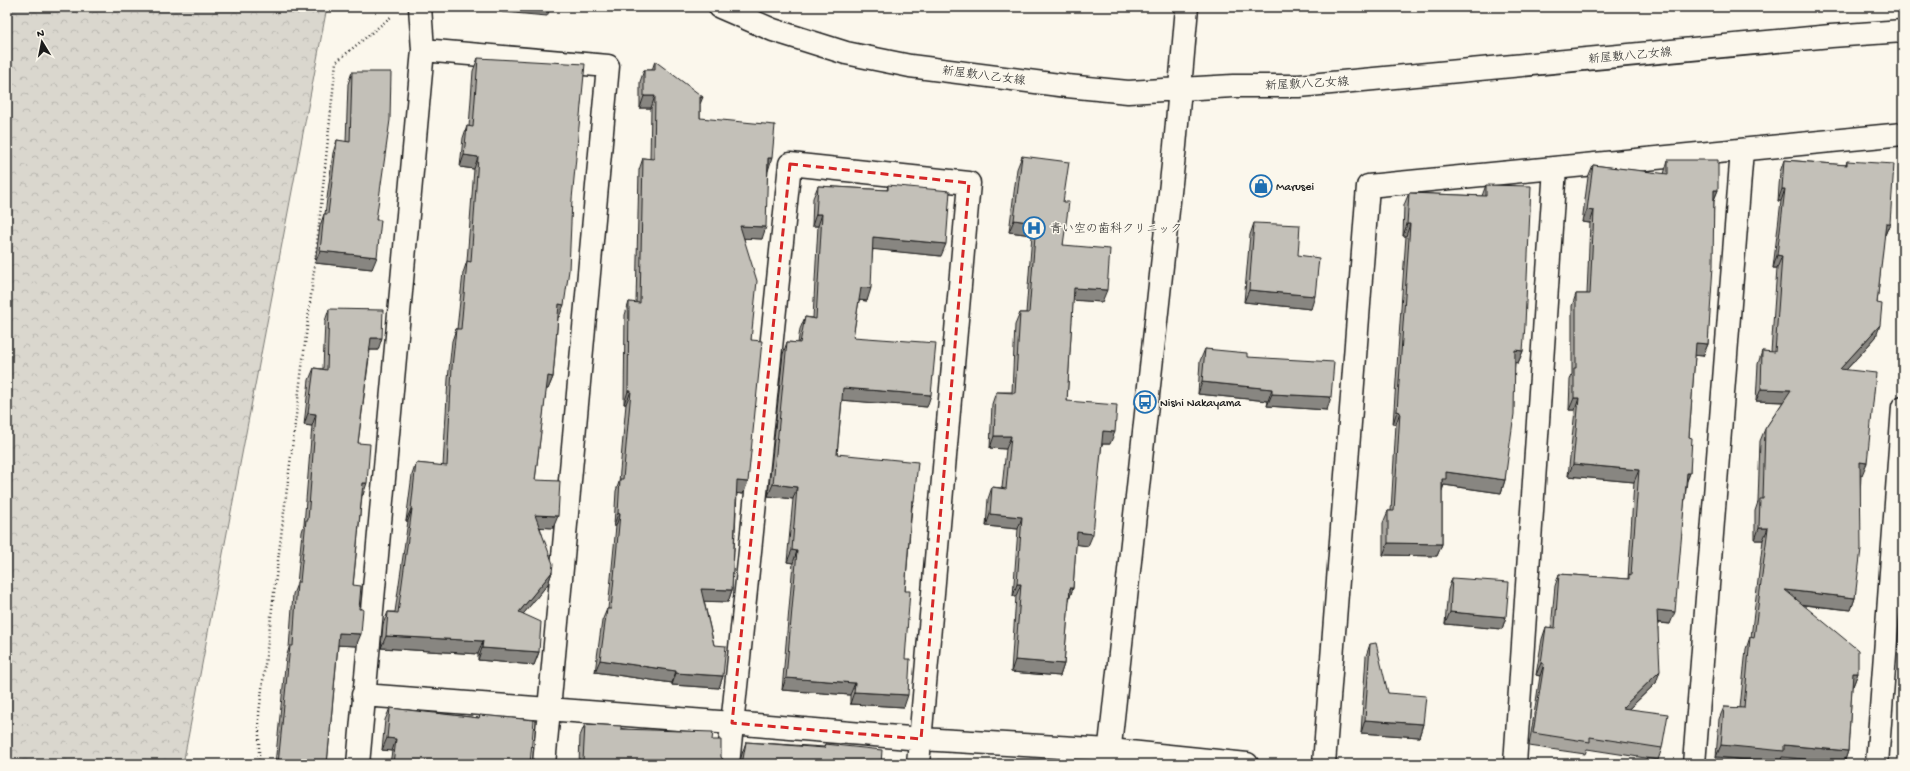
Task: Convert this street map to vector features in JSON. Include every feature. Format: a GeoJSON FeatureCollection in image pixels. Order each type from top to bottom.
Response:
{"type":"FeatureCollection","features":[{"type":"Feature","properties":{"kind":"street"},"geometry":{"type":"LineString","coordinates":[[358,764],[422,50],[420,7]]}},
{"type":"Feature","properties":{"kind":"street","name":"新屋敷八乙女線"},"geometry":{"type":"LineString","coordinates":[[720,7],[773,30],[846,53],[910,66],[1067,86],[1128,92],[1233,86],[1299,86],[1831,36],[1903,31]]}},
{"type":"Feature","properties":{"kind":"street"},"geometry":{"type":"LineString","coordinates":[[1109,757],[1175,146],[1187,7]]}},
{"type":"Feature","properties":{"kind":"street"},"geometry":{"type":"LineString","coordinates":[[422,50],[608,66],[544,764]]}},
{"type":"Feature","properties":{"kind":"street"},"geometry":{"type":"LineString","coordinates":[[1324,764],[1368,186],[1903,134]]}},
{"type":"Feature","properties":{"kind":"street"},"geometry":{"type":"LineString","coordinates":[[1694,764],[1742,150]]}},
{"type":"Feature","properties":{"kind":"street"},"geometry":{"type":"LineString","coordinates":[[728,764],[790,164],[969,183],[918,764]]}},
{"type":"Feature","properties":{"kind":"street"},"geometry":{"type":"LineString","coordinates":[[1515,764],[1555,168]]}},
{"type":"Feature","properties":{"kind":"street"},"geometry":{"type":"LineString","coordinates":[[1877,764],[1903,407]]}},
{"type":"Feature","properties":{"kind":"street"},"geometry":{"type":"LineString","coordinates":[[363,695],[732,723],[1109,757],[1247,764]]}},
{"type":"Feature","properties":{"kind":"path"},"geometry":{"type":"LineString","coordinates":[[259,764],[259,713],[315,263],[336,62],[397,12]]}},
{"type":"Feature","properties":{"kind":"highlighted area"},"geometry":{"type":"Polygon","coordinates":[[[790,164],[969,183],[921,739],[732,723],[790,164]]]}},
{"type":"Feature","properties":{"kind":"green space"},"geometry":{"type":"Polygon","coordinates":[[[7,7],[327,7],[183,764],[7,764],[7,7]]]}},
{"type":"Feature","properties":{"kind":"building"},"geometry":{"type":"Polygon","coordinates":[[[478,58],[585,64],[572,199],[569,270],[564,305],[559,304],[553,377],[548,376],[535,480],[560,481],[558,516],[535,515],[553,564],[552,572],[519,612],[541,622],[539,652],[482,648],[483,641],[386,636],[388,612],[398,613],[412,509],[416,463],[447,466],[452,367],[456,329],[461,329],[467,261],[471,262],[478,157],[464,155],[467,126],[473,127],[478,58]]]}},
{"type":"Feature","properties":{"kind":"building"},"geometry":{"type":"Polygon","coordinates":[[[655,61],[703,97],[700,97],[700,118],[775,125],[772,158],[768,158],[766,227],[740,226],[757,281],[751,340],[762,341],[748,482],[737,481],[732,590],[701,589],[714,645],[726,646],[723,676],[676,673],[676,671],[600,660],[607,609],[611,609],[620,514],[618,513],[620,479],[623,479],[631,391],[628,391],[629,302],[640,303],[643,158],[654,159],[655,96],[644,96],[644,70],[655,70],[655,61]]]}},
{"type":"Feature","properties":{"kind":"building"},"geometry":{"type":"Polygon","coordinates":[[[352,72],[391,72],[390,120],[376,220],[381,220],[377,257],[320,251],[324,214],[328,214],[337,140],[350,142],[352,72]]]}},
{"type":"Feature","properties":{"kind":"building"},"geometry":{"type":"Polygon","coordinates":[[[1022,156],[1069,162],[1063,202],[1069,202],[1063,245],[1110,249],[1107,290],[1074,288],[1067,401],[1117,405],[1115,432],[1103,431],[1093,534],[1077,532],[1073,588],[1070,588],[1064,664],[1015,660],[1021,584],[1017,584],[1022,517],[990,514],[992,487],[1006,489],[1011,436],[994,436],[996,392],[1015,393],[1020,313],[1029,313],[1036,223],[1014,220],[1022,156]]]}},
{"type":"Feature","properties":{"kind":"building"},"geometry":{"type":"Polygon","coordinates":[[[1668,160],[1718,160],[1718,190],[1714,190],[1713,266],[1708,344],[1696,343],[1689,437],[1692,438],[1690,473],[1687,473],[1675,612],[1657,610],[1660,671],[1622,708],[1668,714],[1662,748],[1590,737],[1590,742],[1533,733],[1544,664],[1541,663],[1546,627],[1555,628],[1559,574],[1629,579],[1629,574],[1631,575],[1639,470],[1573,464],[1579,398],[1574,398],[1574,368],[1576,368],[1576,294],[1590,294],[1594,211],[1587,210],[1593,165],[1668,174],[1668,160]]]}},
{"type":"Feature","properties":{"kind":"building"},"geometry":{"type":"Polygon","coordinates":[[[1784,160],[1847,165],[1847,161],[1894,164],[1890,223],[1886,223],[1877,303],[1882,304],[1880,325],[1840,369],[1876,373],[1867,463],[1860,462],[1861,549],[1855,598],[1785,590],[1858,650],[1858,673],[1853,673],[1848,751],[1784,745],[1784,751],[1721,745],[1724,707],[1744,708],[1750,637],[1754,638],[1768,528],[1759,528],[1760,499],[1763,499],[1765,429],[1791,390],[1761,389],[1762,351],[1775,352],[1782,256],[1777,255],[1785,189],[1782,189],[1784,160]]]}},
{"type":"Feature","properties":{"kind":"building"},"geometry":{"type":"Polygon","coordinates":[[[888,185],[950,191],[946,244],[873,237],[871,288],[861,288],[853,337],[936,343],[931,395],[843,388],[837,454],[918,462],[914,501],[912,501],[905,591],[910,591],[905,659],[910,659],[908,695],[854,692],[855,683],[786,678],[797,551],[792,550],[797,487],[773,484],[787,342],[800,343],[805,317],[816,319],[822,214],[816,214],[818,186],[888,190],[888,185]]]}},
{"type":"Feature","properties":{"kind":"building"},"geometry":{"type":"Polygon","coordinates":[[[1486,185],[1531,186],[1523,351],[1515,350],[1514,414],[1505,480],[1446,472],[1446,479],[1442,479],[1442,544],[1388,543],[1388,511],[1394,511],[1400,412],[1397,411],[1410,224],[1407,224],[1409,193],[1486,196],[1486,185]]]}},
{"type":"Feature","properties":{"kind":"building"},"geometry":{"type":"Polygon","coordinates":[[[1254,223],[1300,225],[1298,255],[1319,258],[1315,296],[1249,290],[1254,223]]]}},
{"type":"Feature","properties":{"kind":"building"},"geometry":{"type":"Polygon","coordinates":[[[329,309],[383,310],[382,338],[371,338],[358,443],[370,444],[367,483],[363,483],[353,585],[361,586],[359,609],[363,609],[361,634],[339,633],[327,764],[278,764],[290,646],[293,646],[297,582],[300,582],[306,520],[308,520],[316,414],[308,413],[314,368],[327,370],[329,309]]]}},
{"type":"Feature","properties":{"kind":"building"},"geometry":{"type":"Polygon","coordinates":[[[1205,349],[1247,353],[1247,357],[1334,362],[1331,397],[1272,394],[1272,389],[1202,382],[1205,349]]]}},
{"type":"Feature","properties":{"kind":"building"},"geometry":{"type":"Polygon","coordinates":[[[1452,578],[1509,582],[1506,617],[1450,612],[1452,578]]]}},
{"type":"Feature","properties":{"kind":"building"},"geometry":{"type":"Polygon","coordinates":[[[1376,643],[1388,693],[1426,696],[1423,724],[1365,720],[1370,644],[1376,643]]]}},
{"type":"Feature","properties":{"kind":"building"},"geometry":{"type":"Polygon","coordinates":[[[390,708],[479,718],[480,715],[534,720],[530,764],[393,764],[396,739],[387,738],[390,708]]]}},
{"type":"Feature","properties":{"kind":"building"},"geometry":{"type":"Polygon","coordinates":[[[585,724],[621,726],[621,729],[713,732],[712,740],[721,740],[721,757],[725,762],[731,764],[603,764],[604,762],[583,761],[585,724]]]}},
{"type":"Feature","properties":{"kind":"building"},"geometry":{"type":"Polygon","coordinates":[[[746,742],[825,748],[825,744],[882,750],[881,764],[733,764],[738,763],[743,759],[746,742]]]}},
{"type":"Feature","properties":{"kind":"building"},"geometry":{"type":"Polygon","coordinates":[[[938,760],[996,764],[938,764],[938,760]]]}},
{"type":"Feature","properties":{"kind":"place","name":"Marusei"},"geometry":{"type":"Point","coordinates":[1261,186]}},
{"type":"Feature","properties":{"kind":"place","name":"青い空の歯科クリニック"},"geometry":{"type":"Point","coordinates":[1034,228]}},
{"type":"Feature","properties":{"kind":"place","name":"Nishi Nakayama"},"geometry":{"type":"Point","coordinates":[1145,402]}}]}
